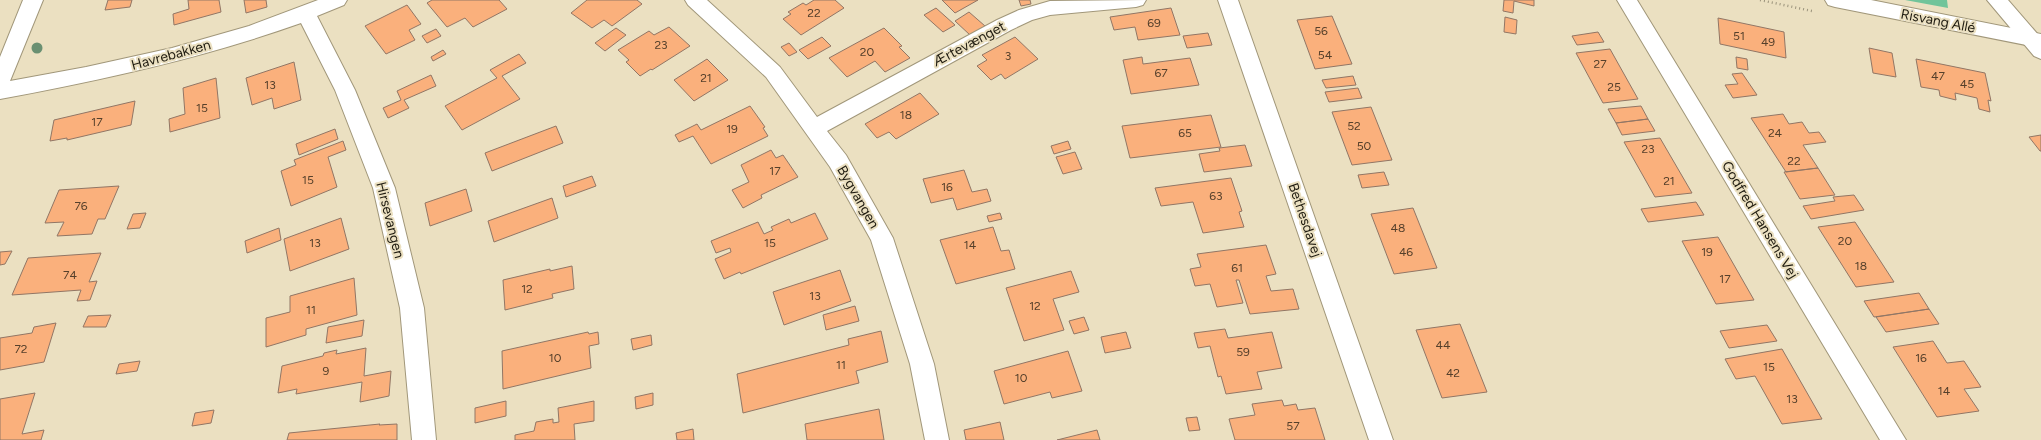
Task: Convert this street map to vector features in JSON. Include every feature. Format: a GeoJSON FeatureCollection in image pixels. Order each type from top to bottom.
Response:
{"type":"FeatureCollection","features":[{"type":"Feature","properties":{"kind":"street"},"geometry":{"type":"LineString","coordinates":[[0,82],[33,0]]}},
{"type":"Feature","properties":{"kind":"street","name":"Havrebakken"},"geometry":{"type":"LineString","coordinates":[[0,91],[96,74],[158,60],[237,37],[306,14],[337,0]]}},
{"type":"Feature","properties":{"kind":"street","name":"Bygvangen"},"geometry":{"type":"LineString","coordinates":[[695,0],[773,72],[838,161],[882,238],[922,364],[937,440]]}},
{"type":"Feature","properties":{"kind":"street","name":"Ærtevænget"},"geometry":{"type":"LineString","coordinates":[[814,128],[1004,25],[1026,15],[1050,8],[1136,0]]}},
{"type":"Feature","properties":{"kind":"street","name":"Bethesdavej"},"geometry":{"type":"LineString","coordinates":[[1228,0],[1381,440]]}},
{"type":"Feature","properties":{"kind":"street","name":"Godfred Hansens Vej"},"geometry":{"type":"LineString","coordinates":[[1627,0],[1894,440]]}},
{"type":"Feature","properties":{"kind":"street","name":"Risvang Allé"},"geometry":{"type":"LineString","coordinates":[[1835,0],[2037,44]]}},
{"type":"Feature","properties":{"kind":"street"},"geometry":{"type":"LineString","coordinates":[[1997,0],[2037,44]]}},
{"type":"Feature","properties":{"kind":"street","name":"Hirsevangen"},"geometry":{"type":"LineString","coordinates":[[306,14],[345,90],[384,188],[412,308],[424,440]]}},
{"type":"Feature","properties":{"kind":"green space"},"geometry":{"type":"Polygon","coordinates":[[[1905,0],[1947,0],[1948,8],[1905,0]]]}},
{"type":"Feature","properties":{"kind":"building"},"geometry":{"type":"Polygon","coordinates":[[[108,0],[132,0],[130,7],[105,10],[108,0]]]}},
{"type":"Feature","properties":{"kind":"building"},"geometry":{"type":"Polygon","coordinates":[[[188,0],[219,0],[221,12],[174,25],[173,14],[189,9],[188,0]]]}},
{"type":"Feature","properties":{"kind":"building"},"geometry":{"type":"Polygon","coordinates":[[[244,0],[266,0],[267,7],[246,13],[244,0]]]}},
{"type":"Feature","properties":{"kind":"building"},"geometry":{"type":"Polygon","coordinates":[[[432,0],[499,0],[507,9],[473,27],[465,18],[447,27],[427,3],[432,0]]]}},
{"type":"Feature","properties":{"kind":"building"},"geometry":{"type":"Polygon","coordinates":[[[587,0],[637,0],[642,4],[612,26],[604,20],[592,28],[571,13],[587,0]]]}},
{"type":"Feature","properties":{"kind":"building"},"geometry":{"type":"Polygon","coordinates":[[[814,0],[835,0],[844,8],[801,35],[783,19],[791,14],[788,12],[803,3],[806,5],[814,0]]]}},
{"type":"Feature","properties":{"kind":"building"},"geometry":{"type":"Polygon","coordinates":[[[942,0],[978,0],[955,13],[942,0]]]}},
{"type":"Feature","properties":{"kind":"building"},"geometry":{"type":"Polygon","coordinates":[[[1019,0],[1030,0],[1031,4],[1021,6],[1019,0]]]}},
{"type":"Feature","properties":{"kind":"building"},"geometry":{"type":"Polygon","coordinates":[[[1504,0],[1534,0],[1534,6],[1514,1],[1513,13],[1503,11],[1504,0]]]}},
{"type":"Feature","properties":{"kind":"building"},"geometry":{"type":"Polygon","coordinates":[[[407,5],[421,24],[409,30],[415,40],[386,54],[365,26],[407,5]]]}},
{"type":"Feature","properties":{"kind":"building"},"geometry":{"type":"Polygon","coordinates":[[[936,8],[955,25],[943,32],[924,15],[936,8]]]}},
{"type":"Feature","properties":{"kind":"building"},"geometry":{"type":"Polygon","coordinates":[[[1171,8],[1180,35],[1138,40],[1135,27],[1114,30],[1110,17],[1171,8]]]}},
{"type":"Feature","properties":{"kind":"building"},"geometry":{"type":"Polygon","coordinates":[[[969,12],[985,26],[970,35],[955,21],[969,12]]]}},
{"type":"Feature","properties":{"kind":"building"},"geometry":{"type":"Polygon","coordinates":[[[1332,16],[1352,64],[1315,69],[1297,20],[1332,16]]]}},
{"type":"Feature","properties":{"kind":"building"},"geometry":{"type":"Polygon","coordinates":[[[1505,17],[1517,20],[1516,34],[1504,32],[1505,17]]]}},
{"type":"Feature","properties":{"kind":"building"},"geometry":{"type":"Polygon","coordinates":[[[1718,18],[1784,32],[1786,58],[1720,44],[1718,18]]]}},
{"type":"Feature","properties":{"kind":"building"},"geometry":{"type":"Polygon","coordinates":[[[669,27],[690,46],[640,76],[626,62],[629,60],[618,50],[649,31],[654,35],[669,27]]]}},
{"type":"Feature","properties":{"kind":"building"},"geometry":{"type":"Polygon","coordinates":[[[616,28],[626,35],[605,51],[595,43],[616,28]]]}},
{"type":"Feature","properties":{"kind":"building"},"geometry":{"type":"Polygon","coordinates":[[[884,28],[902,46],[899,47],[910,58],[885,72],[875,61],[847,77],[829,58],[884,28]]]}},
{"type":"Feature","properties":{"kind":"building"},"geometry":{"type":"Polygon","coordinates":[[[436,29],[441,36],[427,43],[422,36],[436,29]]]}},
{"type":"Feature","properties":{"kind":"building"},"geometry":{"type":"Polygon","coordinates":[[[1598,32],[1604,42],[1577,45],[1572,36],[1598,32]]]}},
{"type":"Feature","properties":{"kind":"building"},"geometry":{"type":"Polygon","coordinates":[[[1208,33],[1212,45],[1187,48],[1183,36],[1208,33]]]}},
{"type":"Feature","properties":{"kind":"building"},"geometry":{"type":"Polygon","coordinates":[[[822,37],[831,46],[808,59],[799,50],[822,37]]]}},
{"type":"Feature","properties":{"kind":"building"},"geometry":{"type":"Polygon","coordinates":[[[1015,37],[1038,59],[1005,79],[1001,74],[991,80],[977,66],[987,60],[982,55],[1015,37]]]}},
{"type":"Feature","properties":{"kind":"building"},"geometry":{"type":"Polygon","coordinates":[[[789,43],[797,52],[789,56],[781,47],[789,43]]]}},
{"type":"Feature","properties":{"kind":"building"},"geometry":{"type":"Polygon","coordinates":[[[1869,48],[1892,53],[1896,77],[1873,73],[1869,48]]]}},
{"type":"Feature","properties":{"kind":"building"},"geometry":{"type":"Polygon","coordinates":[[[1610,49],[1638,99],[1603,103],[1576,53],[1610,49]]]}},
{"type":"Feature","properties":{"kind":"building"},"geometry":{"type":"Polygon","coordinates":[[[443,50],[446,54],[433,61],[431,57],[443,50]]]}},
{"type":"Feature","properties":{"kind":"building"},"geometry":{"type":"Polygon","coordinates":[[[519,54],[526,63],[502,76],[520,99],[462,130],[445,106],[497,78],[490,70],[519,54]]]}},
{"type":"Feature","properties":{"kind":"building"},"geometry":{"type":"Polygon","coordinates":[[[1142,57],[1143,64],[1190,58],[1199,85],[1131,94],[1123,60],[1142,57]]]}},
{"type":"Feature","properties":{"kind":"building"},"geometry":{"type":"Polygon","coordinates":[[[1736,57],[1747,59],[1748,70],[1737,68],[1736,57]]]}},
{"type":"Feature","properties":{"kind":"building"},"geometry":{"type":"Polygon","coordinates":[[[707,59],[728,80],[694,101],[674,80],[707,59]]]}},
{"type":"Feature","properties":{"kind":"building"},"geometry":{"type":"Polygon","coordinates":[[[1916,59],[1985,73],[1991,101],[1988,100],[1990,112],[1979,109],[1977,98],[1955,93],[1956,100],[1940,96],[1939,90],[1921,87],[1916,59]]]}},
{"type":"Feature","properties":{"kind":"building"},"geometry":{"type":"Polygon","coordinates":[[[294,62],[301,100],[274,109],[272,98],[252,105],[246,78],[294,62]]]}},
{"type":"Feature","properties":{"kind":"building"},"geometry":{"type":"Polygon","coordinates":[[[1742,73],[1757,95],[1733,98],[1725,85],[1738,84],[1732,74],[1742,73]]]}},
{"type":"Feature","properties":{"kind":"building"},"geometry":{"type":"Polygon","coordinates":[[[431,75],[436,86],[404,100],[409,108],[388,118],[383,108],[401,100],[397,91],[431,75]]]}},
{"type":"Feature","properties":{"kind":"building"},"geometry":{"type":"Polygon","coordinates":[[[1353,76],[1356,85],[1326,88],[1322,80],[1353,76]]]}},
{"type":"Feature","properties":{"kind":"building"},"geometry":{"type":"Polygon","coordinates":[[[216,78],[220,118],[170,132],[169,119],[185,114],[183,88],[216,78]]]}},
{"type":"Feature","properties":{"kind":"building"},"geometry":{"type":"Polygon","coordinates":[[[1358,88],[1362,98],[1329,102],[1325,92],[1358,88]]]}},
{"type":"Feature","properties":{"kind":"building"},"geometry":{"type":"Polygon","coordinates":[[[920,93],[939,114],[896,139],[889,132],[877,138],[865,124],[920,93]]]}},
{"type":"Feature","properties":{"kind":"building"},"geometry":{"type":"Polygon","coordinates":[[[135,101],[131,125],[67,140],[67,138],[50,141],[54,120],[135,101]]]}},
{"type":"Feature","properties":{"kind":"building"},"geometry":{"type":"Polygon","coordinates":[[[750,106],[765,127],[763,128],[768,136],[711,164],[693,136],[679,142],[675,135],[697,124],[701,130],[750,106]]]}},
{"type":"Feature","properties":{"kind":"building"},"geometry":{"type":"Polygon","coordinates":[[[1641,106],[1648,119],[1616,123],[1608,109],[1641,106]]]}},
{"type":"Feature","properties":{"kind":"building"},"geometry":{"type":"Polygon","coordinates":[[[1371,107],[1392,160],[1352,165],[1332,112],[1371,107]]]}},
{"type":"Feature","properties":{"kind":"building"},"geometry":{"type":"Polygon","coordinates":[[[1783,114],[1789,124],[1802,122],[1809,133],[1819,132],[1826,142],[1803,145],[1818,168],[1786,172],[1751,118],[1783,114]]]}},
{"type":"Feature","properties":{"kind":"building"},"geometry":{"type":"Polygon","coordinates":[[[1211,115],[1221,147],[1130,158],[1122,126],[1211,115]]]}},
{"type":"Feature","properties":{"kind":"building"},"geometry":{"type":"Polygon","coordinates":[[[1648,119],[1655,131],[1622,135],[1616,123],[1648,119]]]}},
{"type":"Feature","properties":{"kind":"building"},"geometry":{"type":"Polygon","coordinates":[[[556,126],[563,143],[492,171],[485,153],[556,126]]]}},
{"type":"Feature","properties":{"kind":"building"},"geometry":{"type":"Polygon","coordinates":[[[335,129],[338,139],[299,155],[296,144],[335,129]]]}},
{"type":"Feature","properties":{"kind":"building"},"geometry":{"type":"Polygon","coordinates":[[[2041,135],[2041,151],[2040,151],[2029,137],[2041,135]]]}},
{"type":"Feature","properties":{"kind":"building"},"geometry":{"type":"Polygon","coordinates":[[[1660,138],[1692,193],[1655,197],[1624,142],[1660,138]]]}},
{"type":"Feature","properties":{"kind":"building"},"geometry":{"type":"Polygon","coordinates":[[[343,141],[346,150],[328,157],[337,187],[291,206],[281,171],[296,165],[294,160],[343,141]]]}},
{"type":"Feature","properties":{"kind":"building"},"geometry":{"type":"Polygon","coordinates":[[[1068,141],[1071,149],[1054,154],[1051,146],[1068,141]]]}},
{"type":"Feature","properties":{"kind":"building"},"geometry":{"type":"Polygon","coordinates":[[[1245,145],[1252,166],[1204,172],[1199,154],[1220,151],[1219,148],[1245,145]]]}},
{"type":"Feature","properties":{"kind":"building"},"geometry":{"type":"Polygon","coordinates":[[[771,150],[776,158],[783,155],[798,177],[761,195],[762,198],[743,208],[732,190],[749,182],[741,165],[771,150]]]}},
{"type":"Feature","properties":{"kind":"building"},"geometry":{"type":"Polygon","coordinates":[[[1075,152],[1082,169],[1063,174],[1056,157],[1075,152]]]}},
{"type":"Feature","properties":{"kind":"building"},"geometry":{"type":"Polygon","coordinates":[[[1818,168],[1835,195],[1800,199],[1784,172],[1818,168]]]}},
{"type":"Feature","properties":{"kind":"building"},"geometry":{"type":"Polygon","coordinates":[[[964,170],[972,192],[987,189],[991,201],[957,210],[953,198],[931,203],[923,179],[964,170]]]}},
{"type":"Feature","properties":{"kind":"building"},"geometry":{"type":"Polygon","coordinates":[[[1384,172],[1389,185],[1362,188],[1358,175],[1384,172]]]}},
{"type":"Feature","properties":{"kind":"building"},"geometry":{"type":"Polygon","coordinates":[[[592,176],[596,186],[566,197],[563,186],[592,176]]]}},
{"type":"Feature","properties":{"kind":"building"},"geometry":{"type":"Polygon","coordinates":[[[1231,178],[1242,211],[1239,212],[1244,227],[1203,233],[1193,202],[1161,206],[1155,188],[1231,178]]]}},
{"type":"Feature","properties":{"kind":"building"},"geometry":{"type":"Polygon","coordinates":[[[119,186],[105,219],[98,219],[92,234],[57,236],[64,222],[45,223],[59,190],[119,186]]]}},
{"type":"Feature","properties":{"kind":"building"},"geometry":{"type":"Polygon","coordinates":[[[466,189],[472,211],[430,226],[425,203],[466,189]]]}},
{"type":"Feature","properties":{"kind":"building"},"geometry":{"type":"Polygon","coordinates":[[[1854,195],[1864,210],[1811,219],[1803,206],[1835,201],[1833,197],[1854,195]]]}},
{"type":"Feature","properties":{"kind":"building"},"geometry":{"type":"Polygon","coordinates":[[[552,198],[558,218],[494,242],[488,221],[552,198]]]}},
{"type":"Feature","properties":{"kind":"building"},"geometry":{"type":"Polygon","coordinates":[[[1696,202],[1704,215],[1648,222],[1641,209],[1696,202]]]}},
{"type":"Feature","properties":{"kind":"building"},"geometry":{"type":"Polygon","coordinates":[[[1413,208],[1437,268],[1394,274],[1371,214],[1413,208]]]}},
{"type":"Feature","properties":{"kind":"building"},"geometry":{"type":"Polygon","coordinates":[[[146,213],[140,228],[127,229],[133,214],[146,213]]]}},
{"type":"Feature","properties":{"kind":"building"},"geometry":{"type":"Polygon","coordinates":[[[815,213],[828,239],[741,274],[740,272],[724,279],[715,259],[731,252],[730,248],[716,253],[711,241],[758,222],[764,234],[773,230],[771,227],[789,219],[791,223],[815,213]]]}},
{"type":"Feature","properties":{"kind":"building"},"geometry":{"type":"Polygon","coordinates":[[[1000,213],[1002,219],[989,222],[987,216],[1000,213]]]}},
{"type":"Feature","properties":{"kind":"building"},"geometry":{"type":"Polygon","coordinates":[[[341,218],[349,249],[290,271],[284,239],[341,218]]]}},
{"type":"Feature","properties":{"kind":"building"},"geometry":{"type":"Polygon","coordinates":[[[1855,222],[1894,282],[1856,287],[1818,227],[1855,222]]]}},
{"type":"Feature","properties":{"kind":"building"},"geometry":{"type":"Polygon","coordinates":[[[993,227],[1001,251],[1009,250],[1015,269],[956,284],[940,240],[993,227]]]}},
{"type":"Feature","properties":{"kind":"building"},"geometry":{"type":"Polygon","coordinates":[[[279,228],[281,240],[247,253],[245,241],[279,228]]]}},
{"type":"Feature","properties":{"kind":"building"},"geometry":{"type":"Polygon","coordinates":[[[1718,237],[1754,300],[1716,304],[1682,241],[1718,237]]]}},
{"type":"Feature","properties":{"kind":"building"},"geometry":{"type":"Polygon","coordinates":[[[1266,245],[1276,274],[1266,276],[1271,291],[1293,289],[1299,309],[1250,314],[1239,280],[1236,280],[1243,303],[1217,307],[1210,284],[1195,286],[1190,269],[1201,267],[1197,254],[1266,245]]]}},
{"type":"Feature","properties":{"kind":"building"},"geometry":{"type":"Polygon","coordinates":[[[12,251],[5,264],[0,265],[0,252],[12,251]]]}},
{"type":"Feature","properties":{"kind":"building"},"geometry":{"type":"Polygon","coordinates":[[[101,253],[89,282],[97,281],[90,300],[77,301],[81,290],[12,295],[28,258],[101,253]]]}},
{"type":"Feature","properties":{"kind":"building"},"geometry":{"type":"Polygon","coordinates":[[[572,266],[574,289],[552,294],[553,298],[505,310],[503,280],[550,269],[550,271],[572,266]]]}},
{"type":"Feature","properties":{"kind":"building"},"geometry":{"type":"Polygon","coordinates":[[[840,270],[851,301],[784,325],[773,292],[840,270]]]}},
{"type":"Feature","properties":{"kind":"building"},"geometry":{"type":"Polygon","coordinates":[[[1071,271],[1079,292],[1053,299],[1064,330],[1024,341],[1006,288],[1071,271]]]}},
{"type":"Feature","properties":{"kind":"building"},"geometry":{"type":"Polygon","coordinates":[[[354,278],[357,315],[306,329],[306,335],[266,347],[266,318],[290,312],[290,296],[354,278]]]}},
{"type":"Feature","properties":{"kind":"building"},"geometry":{"type":"Polygon","coordinates":[[[1919,293],[1929,309],[1874,317],[1864,301],[1919,293]]]}},
{"type":"Feature","properties":{"kind":"building"},"geometry":{"type":"Polygon","coordinates":[[[855,306],[859,321],[826,330],[823,315],[855,306]]]}},
{"type":"Feature","properties":{"kind":"building"},"geometry":{"type":"Polygon","coordinates":[[[1929,309],[1939,324],[1886,332],[1876,317],[1929,309]]]}},
{"type":"Feature","properties":{"kind":"building"},"geometry":{"type":"Polygon","coordinates":[[[111,315],[106,327],[83,327],[88,316],[111,315]]]}},
{"type":"Feature","properties":{"kind":"building"},"geometry":{"type":"Polygon","coordinates":[[[1084,317],[1089,330],[1074,334],[1069,321],[1084,317]]]}},
{"type":"Feature","properties":{"kind":"building"},"geometry":{"type":"Polygon","coordinates":[[[364,320],[362,336],[326,343],[328,327],[364,320]]]}},
{"type":"Feature","properties":{"kind":"building"},"geometry":{"type":"Polygon","coordinates":[[[56,323],[44,362],[0,370],[0,338],[32,333],[34,327],[56,323]]]}},
{"type":"Feature","properties":{"kind":"building"},"geometry":{"type":"Polygon","coordinates":[[[1460,324],[1487,392],[1442,398],[1416,330],[1460,324]]]}},
{"type":"Feature","properties":{"kind":"building"},"geometry":{"type":"Polygon","coordinates":[[[1767,325],[1777,341],[1729,348],[1720,331],[1767,325]]]}},
{"type":"Feature","properties":{"kind":"building"},"geometry":{"type":"Polygon","coordinates":[[[1225,329],[1228,338],[1272,332],[1282,368],[1257,372],[1262,389],[1226,394],[1221,376],[1218,377],[1210,346],[1198,348],[1194,333],[1225,329]]]}},
{"type":"Feature","properties":{"kind":"building"},"geometry":{"type":"Polygon","coordinates":[[[881,331],[888,362],[856,371],[859,383],[743,413],[737,374],[849,345],[848,339],[881,331]]]}},
{"type":"Feature","properties":{"kind":"building"},"geometry":{"type":"Polygon","coordinates":[[[588,332],[589,334],[598,332],[599,344],[589,346],[591,368],[503,389],[502,351],[588,332]]]}},
{"type":"Feature","properties":{"kind":"building"},"geometry":{"type":"Polygon","coordinates":[[[1126,332],[1131,348],[1105,353],[1101,337],[1126,332]]]}},
{"type":"Feature","properties":{"kind":"building"},"geometry":{"type":"Polygon","coordinates":[[[651,335],[652,345],[633,350],[631,339],[651,335]]]}},
{"type":"Feature","properties":{"kind":"building"},"geometry":{"type":"Polygon","coordinates":[[[1933,341],[1947,363],[1964,361],[1981,387],[1964,389],[1979,411],[1937,417],[1893,347],[1933,341]]]}},
{"type":"Feature","properties":{"kind":"building"},"geometry":{"type":"Polygon","coordinates":[[[366,348],[364,376],[391,371],[389,396],[360,402],[362,382],[296,394],[297,389],[278,393],[282,366],[323,356],[324,353],[337,350],[336,354],[366,348]]]}},
{"type":"Feature","properties":{"kind":"building"},"geometry":{"type":"Polygon","coordinates":[[[1782,349],[1822,419],[1782,424],[1755,376],[1736,379],[1725,359],[1782,349]]]}},
{"type":"Feature","properties":{"kind":"building"},"geometry":{"type":"Polygon","coordinates":[[[1068,351],[1082,391],[1052,398],[1050,392],[1004,404],[994,371],[1068,351]]]}},
{"type":"Feature","properties":{"kind":"building"},"geometry":{"type":"Polygon","coordinates":[[[140,361],[137,371],[116,374],[119,364],[140,361]]]}},
{"type":"Feature","properties":{"kind":"building"},"geometry":{"type":"Polygon","coordinates":[[[35,393],[22,434],[44,430],[41,440],[0,440],[0,399],[35,393]]]}},
{"type":"Feature","properties":{"kind":"building"},"geometry":{"type":"Polygon","coordinates":[[[653,393],[653,405],[636,409],[635,397],[653,393]]]}},
{"type":"Feature","properties":{"kind":"building"},"geometry":{"type":"Polygon","coordinates":[[[1282,400],[1284,406],[1296,404],[1298,410],[1315,408],[1325,440],[1235,440],[1229,419],[1255,415],[1252,404],[1282,400]]]}},
{"type":"Feature","properties":{"kind":"building"},"geometry":{"type":"Polygon","coordinates":[[[506,401],[506,416],[475,423],[475,408],[506,401]]]}},
{"type":"Feature","properties":{"kind":"building"},"geometry":{"type":"Polygon","coordinates":[[[594,401],[594,421],[574,424],[575,440],[515,440],[515,435],[534,431],[536,422],[553,419],[553,423],[559,422],[558,408],[594,401]]]}},
{"type":"Feature","properties":{"kind":"building"},"geometry":{"type":"Polygon","coordinates":[[[879,409],[884,440],[807,440],[805,424],[879,409]]]}},
{"type":"Feature","properties":{"kind":"building"},"geometry":{"type":"Polygon","coordinates":[[[214,410],[211,423],[192,426],[195,413],[214,410]]]}},
{"type":"Feature","properties":{"kind":"building"},"geometry":{"type":"Polygon","coordinates":[[[1197,417],[1200,430],[1189,431],[1186,418],[1197,417]]]}},
{"type":"Feature","properties":{"kind":"building"},"geometry":{"type":"Polygon","coordinates":[[[1000,422],[1004,440],[966,440],[964,430],[1000,422]]]}},
{"type":"Feature","properties":{"kind":"building"},"geometry":{"type":"Polygon","coordinates":[[[380,424],[379,425],[397,424],[397,440],[287,440],[289,433],[380,424]]]}},
{"type":"Feature","properties":{"kind":"building"},"geometry":{"type":"Polygon","coordinates":[[[693,429],[694,440],[677,440],[676,433],[693,429]]]}},
{"type":"Feature","properties":{"kind":"building"},"geometry":{"type":"Polygon","coordinates":[[[1097,430],[1100,440],[1057,440],[1097,430]]]}}]}
